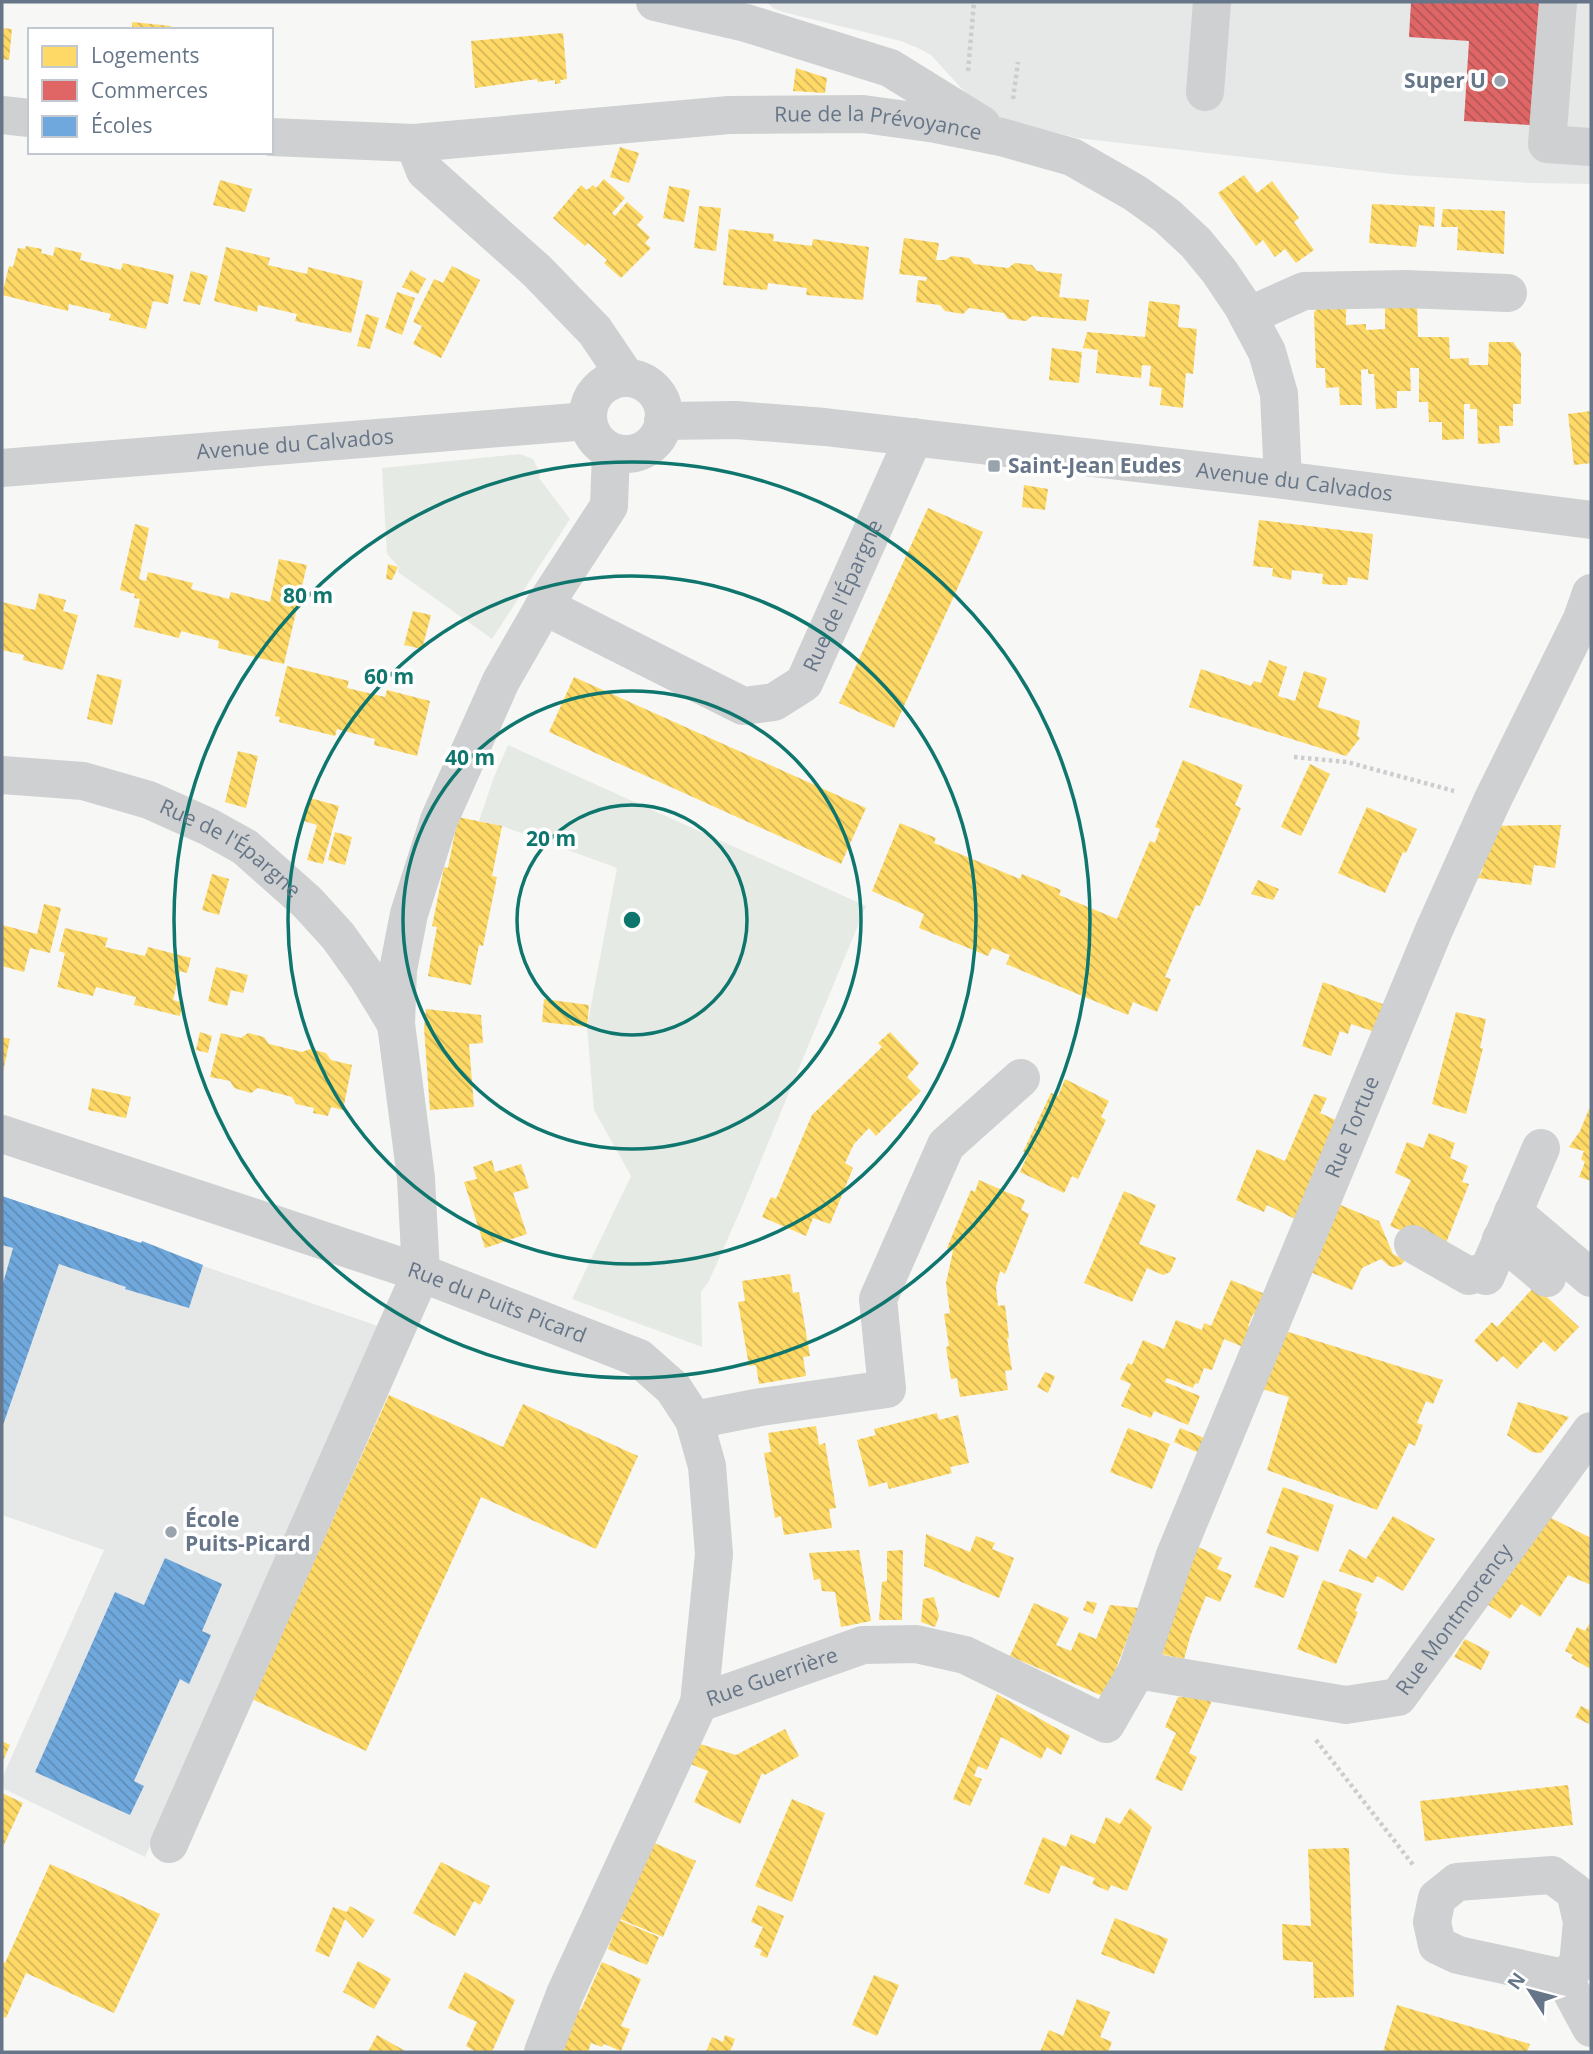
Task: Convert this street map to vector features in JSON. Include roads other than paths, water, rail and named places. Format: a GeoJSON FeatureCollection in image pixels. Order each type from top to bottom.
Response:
{"type":"FeatureCollection","features":[{"type":"Feature","properties":{"kind":"street"},"geometry":{"type":"LineString","coordinates":[[655,2],[745,12],[890,68],[1001,137]]}},
{"type":"Feature","properties":{"kind":"street"},"geometry":{"type":"LineString","coordinates":[[1205,92],[1212,2]]}},
{"type":"Feature","properties":{"kind":"street"},"geometry":{"type":"LineString","coordinates":[[1558,2],[1548,144],[1591,147]]}},
{"type":"Feature","properties":{"kind":"street","name":"Rue de la Prévoyance"},"geometry":{"type":"LineString","coordinates":[[273,137],[414,143],[743,115],[863,114],[936,124],[1001,137],[1072,157],[1135,193],[1167,216],[1196,243],[1219,271],[1267,352],[1279,394],[1283,480]]}},
{"type":"Feature","properties":{"kind":"street"},"geometry":{"type":"LineString","coordinates":[[2,116],[28,118]]}},
{"type":"Feature","properties":{"kind":"street"},"geometry":{"type":"LineString","coordinates":[[414,143],[425,171],[537,271],[595,331],[626,377]]}},
{"type":"Feature","properties":{"kind":"street"},"geometry":{"type":"LineString","coordinates":[[1248,316],[1304,291],[1405,289],[1508,293]]}},
{"type":"Feature","properties":{"kind":"street"},"geometry":{"type":"LineString","coordinates":[[626,377],[642,381],[654,391],[662,404],[663,421],[657,438],[642,451],[625,455],[611,452],[594,438],[587,421],[590,402],[600,387],[626,377]]}},
{"type":"Feature","properties":{"kind":"street","name":"Avenue du Calvados"},"geometry":{"type":"LineString","coordinates":[[663,421],[736,420],[825,427],[1283,480],[1591,520]]}},
{"type":"Feature","properties":{"kind":"street","name":"Avenue du Calvados"},"geometry":{"type":"LineString","coordinates":[[2,468],[587,421]]}},
{"type":"Feature","properties":{"kind":"street","name":"Rue de l'Épargne"},"geometry":{"type":"LineString","coordinates":[[544,606],[743,706],[774,702],[804,683],[914,438]]}},
{"type":"Feature","properties":{"kind":"street","name":"Rue de l'Épargne"},"geometry":{"type":"LineString","coordinates":[[421,1273],[416,1178],[396,1024],[398,970],[409,914],[439,820],[501,681],[544,606],[609,506],[611,452]]}},
{"type":"Feature","properties":{"kind":"street","name":"Rue Tortue"},"geometry":{"type":"LineString","coordinates":[[1138,1670],[1175,1555],[1434,930],[1492,801],[1582,619],[1591,593]]}},
{"type":"Feature","properties":{"kind":"street","name":"Rue de l'Épargne"},"geometry":{"type":"LineString","coordinates":[[2,775],[83,781],[149,800],[209,827],[245,847],[307,902],[338,936],[396,1024]]}},
{"type":"Feature","properties":{"kind":"street"},"geometry":{"type":"LineString","coordinates":[[694,1420],[761,1407],[887,1390],[878,1299],[946,1145],[1021,1077]]}},
{"type":"Feature","properties":{"kind":"street","name":"Rue du Puits Picard"},"geometry":{"type":"LineString","coordinates":[[2,1134],[421,1273],[639,1358],[673,1388],[694,1420],[707,1466],[714,1555],[699,1703]]}},
{"type":"Feature","properties":{"kind":"street"},"geometry":{"type":"LineString","coordinates":[[1413,1244],[1469,1276],[1497,1250],[1541,1148]]}},
{"type":"Feature","properties":{"kind":"street"},"geometry":{"type":"LineString","coordinates":[[1497,1250],[1547,1278]]}},
{"type":"Feature","properties":{"kind":"street"},"geometry":{"type":"LineString","coordinates":[[1497,1250],[1591,1278]]}},
{"type":"Feature","properties":{"kind":"street"},"geometry":{"type":"LineString","coordinates":[[169,1844],[421,1273]]}},
{"type":"Feature","properties":{"kind":"street","name":"Rue Montmorency"},"geometry":{"type":"LineString","coordinates":[[1138,1670],[1346,1705],[1398,1697],[1591,1431]]}},
{"type":"Feature","properties":{"kind":"street","name":"Rue Guerrière"},"geometry":{"type":"LineString","coordinates":[[543,2052],[565,1994],[699,1703],[863,1645],[916,1644],[965,1655],[1106,1724],[1138,1670]]}},
{"type":"Feature","properties":{"kind":"street"},"geometry":{"type":"LineString","coordinates":[[1564,1978],[1578,1964],[1582,1922],[1575,1892],[1552,1875],[1457,1882],[1438,1897],[1432,1922],[1437,1945],[1458,1955],[1564,1978],[1591,2028]]}},
{"type":"Feature","properties":{"kind":"place","name":"Super U"},"geometry":{"type":"Point","coordinates":[1500,81]}},
{"type":"Feature","properties":{"kind":"place","name":"Saint-Jean Eudes"},"geometry":{"type":"Point","coordinates":[994,466]}},
{"type":"Feature","properties":{"kind":"place","name":"École Puits-Picard"},"geometry":{"type":"Point","coordinates":[171,1532]}}]}
